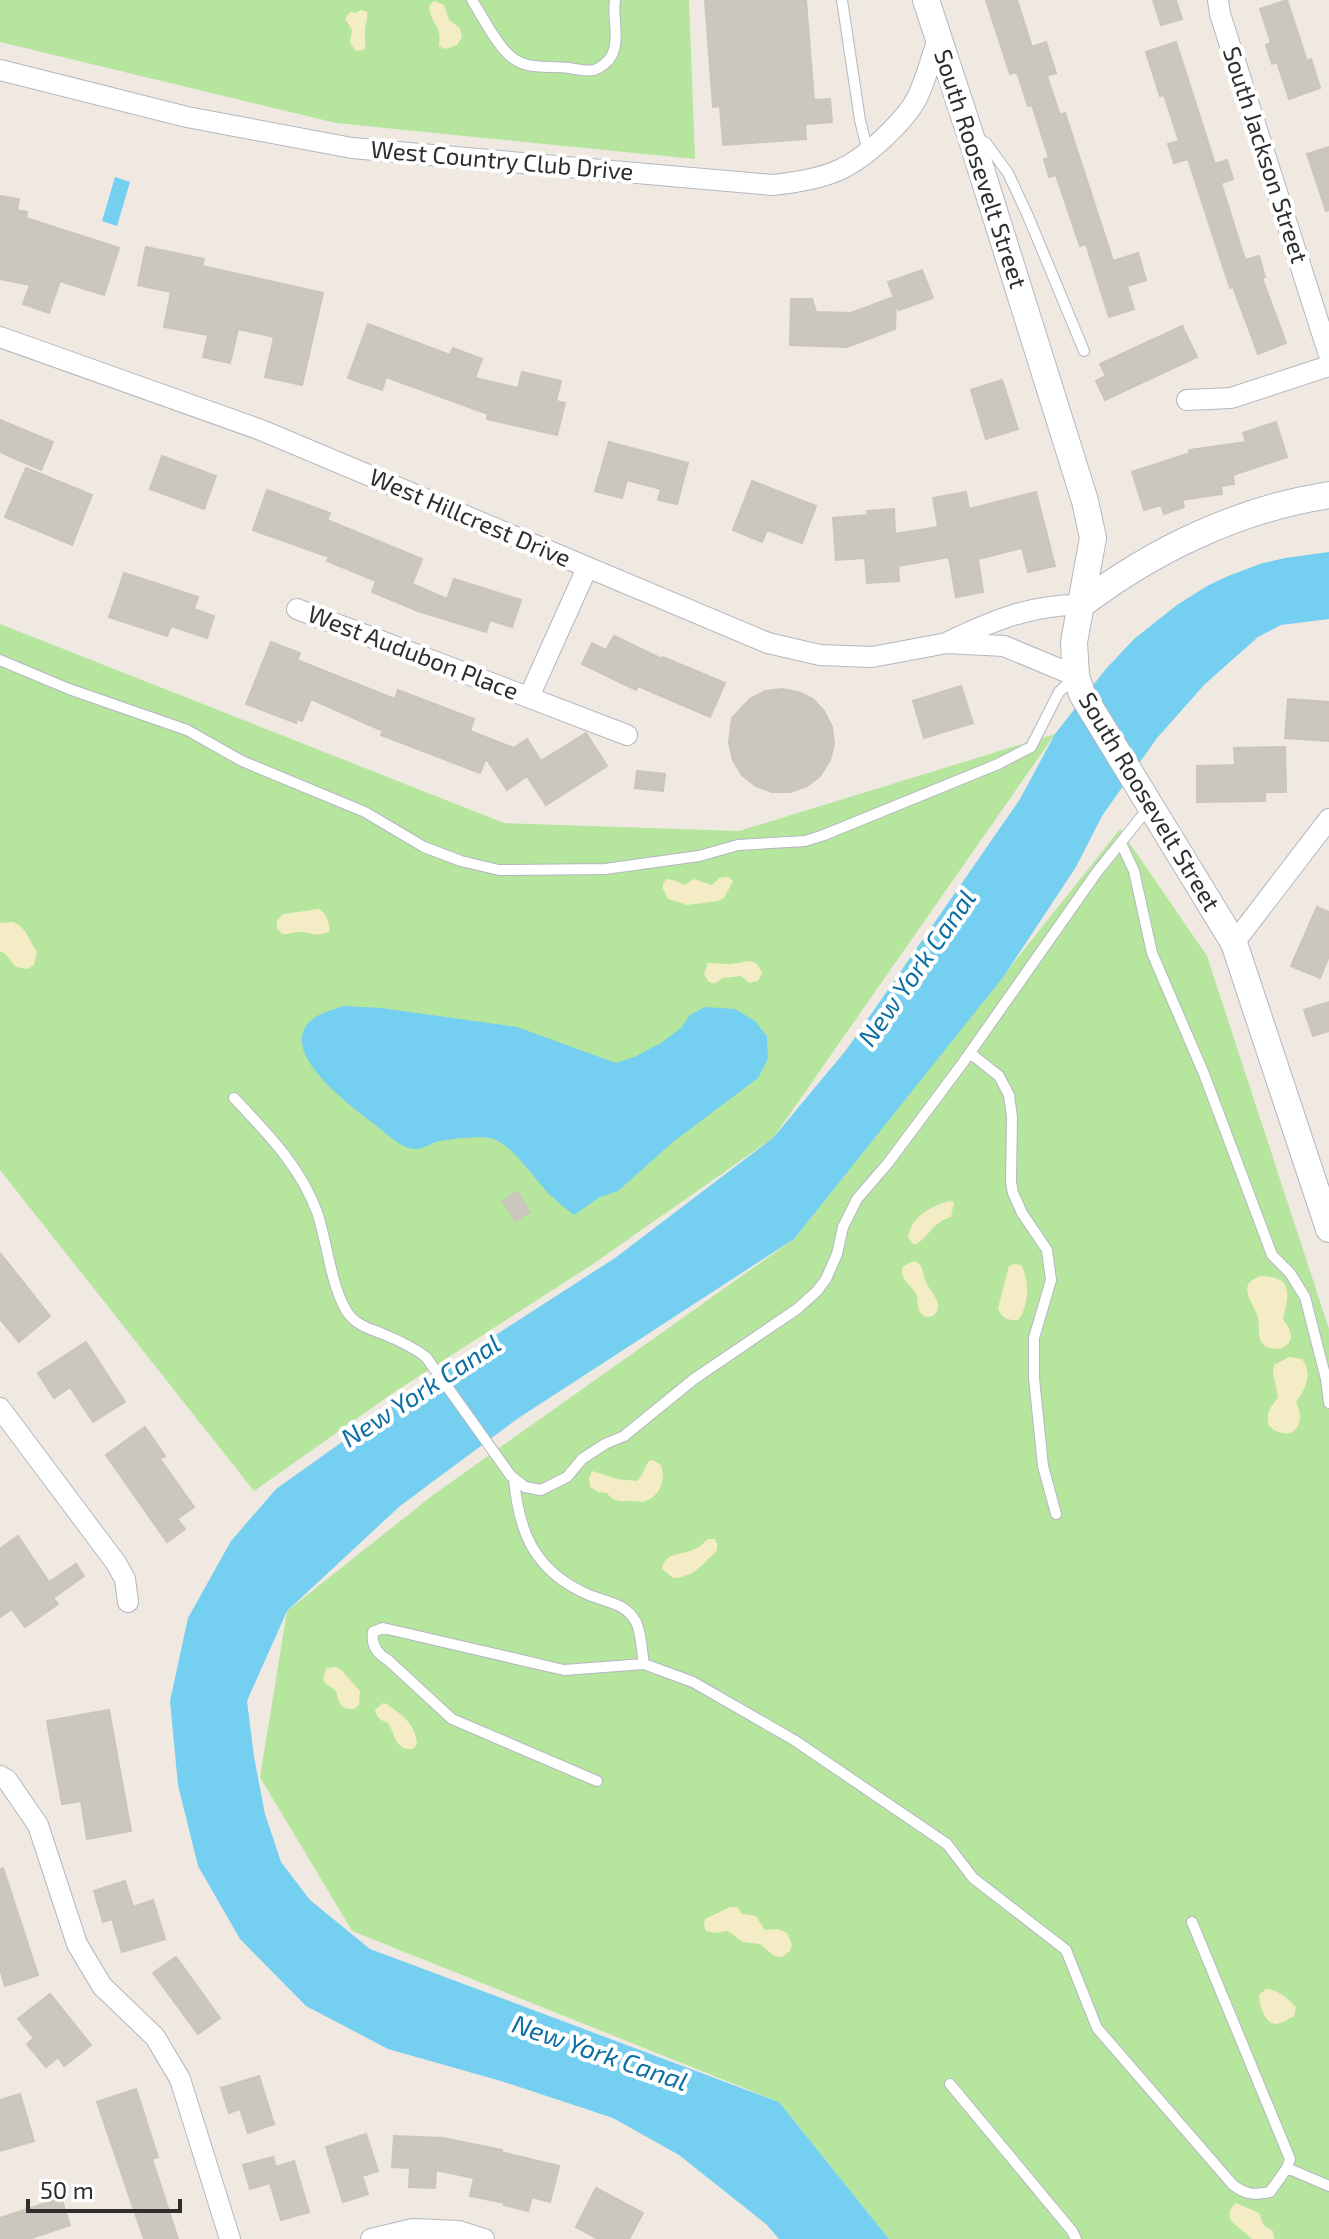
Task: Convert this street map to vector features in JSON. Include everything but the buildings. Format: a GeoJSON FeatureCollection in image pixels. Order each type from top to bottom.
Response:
{"type":"FeatureCollection","features":[{"type":"Feature","properties":{"kind":"street","name":"South Roosevelt Street"},"geometry":{"type":"LineString","coordinates":[[926,0],[1085,501],[1093,538],[1074,642],[1079,685],[1234,943],[1322,1188],[1329,1229]]}},
{"type":"Feature","properties":{"kind":"street","name":"South Jackson Street"},"geometry":{"type":"LineString","coordinates":[[1218,0],[1329,355]]}},
{"type":"Feature","properties":{"kind":"street","name":"West Country Club Drive"},"geometry":{"type":"LineString","coordinates":[[0,70],[187,117],[352,148],[773,185],[806,181],[837,172],[868,154],[897,126],[916,99],[938,39]]}},
{"type":"Feature","properties":{"kind":"street","name":"West Hillcrest Drive"},"geometry":{"type":"LineString","coordinates":[[0,337],[261,430],[768,643],[820,655],[872,657],[947,643],[1004,646],[1079,685]]}},
{"type":"Feature","properties":{"kind":"street"},"geometry":{"type":"LineString","coordinates":[[1187,400],[1231,398],[1329,366]]}},
{"type":"Feature","properties":{"kind":"street"},"geometry":{"type":"LineString","coordinates":[[1081,605],[1116,578],[1205,531],[1250,513],[1329,495]]}},
{"type":"Feature","properties":{"kind":"street","name":"West Audubon Place"},"geometry":{"type":"LineString","coordinates":[[529,697],[587,568]]}},
{"type":"Feature","properties":{"kind":"street","name":"West Hillcrest Drive"},"geometry":{"type":"LineString","coordinates":[[947,643],[989,622],[1052,604],[1081,605]]}},
{"type":"Feature","properties":{"kind":"street","name":"West Audubon Place"},"geometry":{"type":"LineString","coordinates":[[297,609],[627,735]]}},
{"type":"Feature","properties":{"kind":"street"},"geometry":{"type":"LineString","coordinates":[[1234,943],[1329,819]]}},
{"type":"Feature","properties":{"kind":"street"},"geometry":{"type":"LineString","coordinates":[[0,1408],[116,1563],[125,1579],[128,1602]]}},
{"type":"Feature","properties":{"kind":"street"},"geometry":{"type":"LineString","coordinates":[[0,1776],[7,1780],[38,1825],[77,1944],[102,1986],[155,2037],[180,2079],[230,2239]]}},
{"type":"Feature","properties":{"kind":"street"},"geometry":{"type":"LineString","coordinates":[[371,2239],[413,2229],[459,2231],[484,2239]]}},
{"type":"Feature","properties":{"kind":"lane"},"geometry":{"type":"LineString","coordinates":[[472,0],[506,52],[522,64],[537,68],[556,66],[584,70],[594,70],[611,58],[616,44],[615,0]]}},
{"type":"Feature","properties":{"kind":"lane"},"geometry":{"type":"LineString","coordinates":[[842,0],[868,154]]}},
{"type":"Feature","properties":{"kind":"lane"},"geometry":{"type":"LineString","coordinates":[[970,134],[986,143],[1008,173],[1084,351]]}},
{"type":"Feature","properties":{"kind":"lane"},"geometry":{"type":"LineString","coordinates":[[0,660],[69,689],[187,730],[242,761],[365,812],[424,847],[461,861],[499,870],[605,869],[699,856],[738,845],[805,841],[824,835],[998,764],[1031,747],[1059,692],[1079,685]]}},
{"type":"Feature","properties":{"kind":"lane"},"geometry":{"type":"LineString","coordinates":[[234,1098],[277,1144],[308,1191],[318,1214],[346,1310],[361,1325],[414,1348],[434,1367],[514,1479],[525,1487],[541,1490],[567,1477],[582,1459],[605,1444],[624,1436],[694,1379],[797,1309],[817,1291],[831,1266],[843,1227],[857,1199],[888,1163],[970,1053],[1121,843],[1146,800]]}},
{"type":"Feature","properties":{"kind":"lane"},"geometry":{"type":"LineString","coordinates":[[1121,843],[1134,871],[1152,953],[1204,1074],[1272,1255],[1290,1273],[1305,1297],[1329,1403]]}},
{"type":"Feature","properties":{"kind":"lane"},"geometry":{"type":"LineString","coordinates":[[970,1053],[999,1076],[1009,1095],[1013,1193],[1022,1213],[1047,1250],[1051,1280],[1034,1338],[1034,1378],[1043,1466],[1056,1514]]}},
{"type":"Feature","properties":{"kind":"lane"},"geometry":{"type":"LineString","coordinates":[[514,1479],[516,1503],[533,1552],[558,1579],[619,1604],[636,1622],[644,1664]]}},
{"type":"Feature","properties":{"kind":"lane"},"geometry":{"type":"LineString","coordinates":[[597,1781],[452,1719],[388,1660],[377,1654],[373,1632],[383,1628],[564,1670],[644,1664],[693,1682],[794,1740],[947,1844],[973,1878],[1066,1950],[1097,2028],[1233,2185],[1244,2193],[1255,2195],[1270,2192],[1290,2159],[1192,1922]]}},
{"type":"Feature","properties":{"kind":"lane"},"geometry":{"type":"LineString","coordinates":[[950,2084],[1076,2239]]}},
{"type":"Feature","properties":{"kind":"lane"},"geometry":{"type":"LineString","coordinates":[[1287,2168],[1329,2186]]}},
{"type":"Feature","properties":{"kind":"green space"},"geometry":{"type":"Polygon","coordinates":[[[0,0],[689,0],[695,159],[336,123],[0,42],[0,0]]]}},
{"type":"Feature","properties":{"kind":"green space"},"geometry":{"type":"Polygon","coordinates":[[[0,624],[504,823],[739,831],[1055,734],[773,1138],[590,1266],[393,1393],[254,1491],[0,1170],[0,624]]]}},
{"type":"Feature","properties":{"kind":"green space"},"geometry":{"type":"Polygon","coordinates":[[[1120,829],[1207,956],[1329,1329],[1329,2239],[889,2239],[779,2102],[352,1931],[260,1777],[287,1611],[433,1495],[794,1239],[1120,829]]]}},
{"type":"Feature","properties":{"kind":"sand"},"geometry":{"type":"Polygon","coordinates":[[[434,1],[444,5],[449,20],[460,28],[462,37],[457,45],[445,49],[439,46],[438,30],[429,10],[434,1]]]}},
{"type":"Feature","properties":{"kind":"sand"},"geometry":{"type":"Polygon","coordinates":[[[350,12],[367,12],[365,44],[364,50],[356,51],[350,43],[352,30],[345,19],[350,12]]]}},
{"type":"Feature","properties":{"kind":"sand"},"geometry":{"type":"Polygon","coordinates":[[[728,877],[733,881],[724,898],[718,901],[687,905],[668,899],[663,889],[667,879],[684,885],[694,879],[712,885],[719,878],[728,877]]]}},
{"type":"Feature","properties":{"kind":"sand"},"geometry":{"type":"Polygon","coordinates":[[[319,909],[327,918],[330,931],[282,934],[277,928],[277,921],[283,914],[319,909]]]}},
{"type":"Feature","properties":{"kind":"sand"},"geometry":{"type":"Polygon","coordinates":[[[12,922],[24,930],[37,952],[34,965],[28,969],[16,967],[0,951],[0,923],[12,922]]]}},
{"type":"Feature","properties":{"kind":"sand"},"geometry":{"type":"Polygon","coordinates":[[[750,961],[757,964],[762,973],[758,981],[749,983],[741,976],[723,978],[714,984],[704,974],[708,963],[750,961]]]}},
{"type":"Feature","properties":{"kind":"sand"},"geometry":{"type":"Polygon","coordinates":[[[954,1202],[951,1217],[939,1223],[914,1245],[908,1237],[913,1223],[929,1209],[954,1202]]]}},
{"type":"Feature","properties":{"kind":"sand"},"geometry":{"type":"Polygon","coordinates":[[[914,1261],[922,1268],[938,1304],[932,1317],[921,1313],[916,1295],[903,1277],[903,1266],[914,1261]]]}},
{"type":"Feature","properties":{"kind":"sand"},"geometry":{"type":"Polygon","coordinates":[[[1021,1265],[1026,1278],[1027,1293],[1018,1320],[1003,1316],[998,1308],[1009,1266],[1021,1265]]]}},
{"type":"Feature","properties":{"kind":"sand"},"geometry":{"type":"Polygon","coordinates":[[[1260,1276],[1279,1279],[1286,1288],[1283,1319],[1291,1336],[1284,1347],[1270,1348],[1262,1343],[1258,1318],[1247,1290],[1252,1280],[1260,1276]]]}},
{"type":"Feature","properties":{"kind":"sand"},"geometry":{"type":"Polygon","coordinates":[[[1289,1357],[1302,1359],[1308,1376],[1296,1402],[1299,1425],[1284,1434],[1269,1426],[1268,1417],[1278,1397],[1274,1365],[1289,1357]]]}},
{"type":"Feature","properties":{"kind":"sand"},"geometry":{"type":"Polygon","coordinates":[[[649,1461],[661,1465],[663,1476],[660,1487],[649,1500],[617,1501],[607,1493],[590,1487],[592,1471],[637,1481],[649,1461]]]}},
{"type":"Feature","properties":{"kind":"sand"},"geometry":{"type":"Polygon","coordinates":[[[708,1539],[715,1539],[717,1549],[696,1570],[673,1578],[662,1569],[667,1559],[697,1548],[708,1539]]]}},
{"type":"Feature","properties":{"kind":"sand"},"geometry":{"type":"Polygon","coordinates":[[[336,1667],[360,1691],[359,1705],[354,1709],[343,1706],[336,1691],[324,1680],[327,1668],[336,1667]]]}},
{"type":"Feature","properties":{"kind":"sand"},"geometry":{"type":"Polygon","coordinates":[[[383,1703],[407,1720],[416,1736],[417,1744],[413,1749],[402,1747],[388,1723],[378,1717],[375,1710],[383,1703]]]}},
{"type":"Feature","properties":{"kind":"sand"},"geometry":{"type":"Polygon","coordinates":[[[730,1907],[737,1907],[742,1914],[756,1916],[765,1930],[778,1929],[787,1933],[792,1944],[790,1951],[782,1957],[774,1956],[760,1944],[743,1942],[728,1931],[706,1931],[705,1919],[730,1907]]]}},
{"type":"Feature","properties":{"kind":"sand"},"geometry":{"type":"Polygon","coordinates":[[[1266,1989],[1293,2004],[1296,2007],[1294,2016],[1277,2024],[1271,2023],[1261,2008],[1259,1995],[1266,1989]]]}},
{"type":"Feature","properties":{"kind":"sand"},"geometry":{"type":"Polygon","coordinates":[[[1236,2203],[1259,2213],[1264,2226],[1273,2231],[1274,2239],[1252,2239],[1237,2227],[1229,2214],[1236,2203]]]}},
{"type":"Feature","properties":{"kind":"water"},"geometry":{"type":"Polygon","coordinates":[[[115,177],[130,182],[117,226],[102,221],[115,177]]]}},
{"type":"Feature","properties":{"kind":"water","name":"New York Canal"},"geometry":{"type":"Polygon","coordinates":[[[1329,552],[1329,619],[1281,625],[1258,637],[1205,684],[1157,738],[1102,816],[1076,867],[1004,976],[794,1239],[517,1419],[400,1506],[287,1611],[247,1701],[265,1814],[281,1862],[310,1900],[370,1949],[779,2102],[889,2239],[779,2239],[767,2225],[679,2155],[613,2118],[501,2081],[388,2049],[306,2006],[240,1939],[198,1866],[178,1785],[170,1701],[188,1618],[231,1541],[276,1489],[460,1358],[615,1258],[773,1138],[847,1049],[1020,799],[1055,734],[1105,670],[1134,639],[1177,605],[1228,576],[1285,558],[1329,552]]]}},
{"type":"Feature","properties":{"kind":"water"},"geometry":{"type":"Polygon","coordinates":[[[343,1006],[381,1008],[517,1027],[616,1063],[661,1043],[681,1028],[690,1015],[705,1007],[735,1009],[755,1021],[767,1036],[768,1059],[758,1078],[673,1142],[618,1191],[600,1197],[574,1215],[550,1195],[502,1143],[482,1137],[459,1138],[439,1141],[419,1149],[410,1148],[394,1140],[338,1094],[313,1067],[302,1039],[306,1026],[313,1019],[343,1006]]]}}]}
